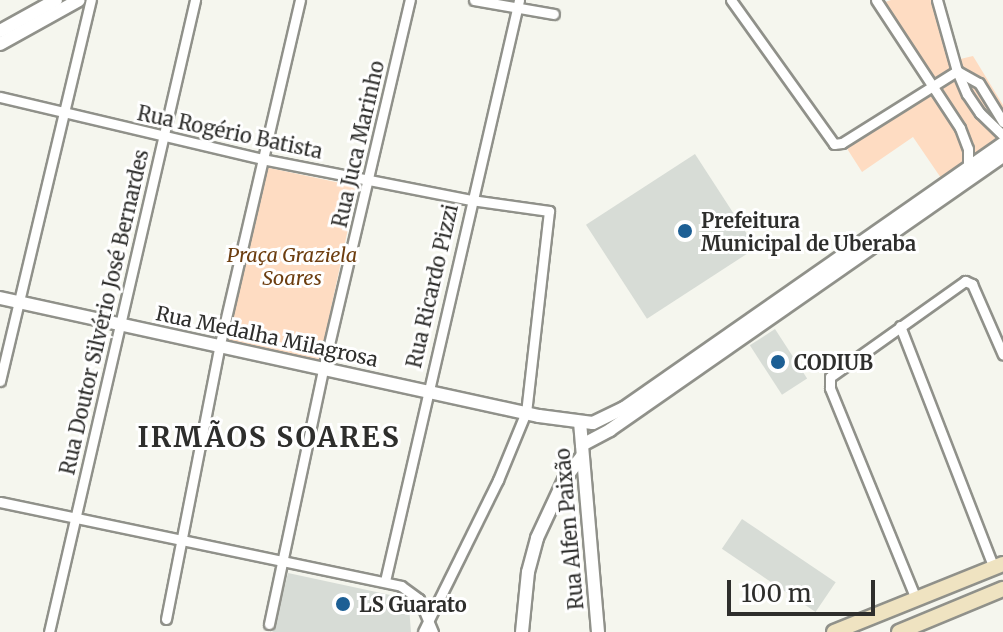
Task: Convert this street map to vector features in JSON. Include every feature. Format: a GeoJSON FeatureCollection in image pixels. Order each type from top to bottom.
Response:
{"type":"FeatureCollection","features":[{"type":"Feature","properties":{"kind":"main road"},"geometry":{"type":"LineString","coordinates":[[834,632],[998,566]]}},
{"type":"Feature","properties":{"kind":"main road"},"geometry":{"type":"LineString","coordinates":[[899,632],[1003,589]]}},
{"type":"Feature","properties":{"kind":"street"},"geometry":{"type":"LineString","coordinates":[[0,31],[56,0]]}},
{"type":"Feature","properties":{"kind":"street"},"geometry":{"type":"LineString","coordinates":[[0,44],[79,0]]}},
{"type":"Feature","properties":{"kind":"street"},"geometry":{"type":"LineString","coordinates":[[0,381],[91,0]]}},
{"type":"Feature","properties":{"kind":"street","name":"Rua Doutor Silvério José Bernardes"},"geometry":{"type":"LineString","coordinates":[[49,632],[195,0]]}},
{"type":"Feature","properties":{"kind":"street"},"geometry":{"type":"LineString","coordinates":[[166,619],[219,348],[300,0]]}},
{"type":"Feature","properties":{"kind":"street","name":"Rua Juca Marinho"},"geometry":{"type":"LineString","coordinates":[[269,624],[323,370],[410,0]]}},
{"type":"Feature","properties":{"kind":"street"},"geometry":{"type":"LineString","coordinates":[[474,0],[518,4],[554,14]]}},
{"type":"Feature","properties":{"kind":"street"},"geometry":{"type":"LineString","coordinates":[[731,0],[837,145],[957,71]]}},
{"type":"Feature","properties":{"kind":"street"},"geometry":{"type":"LineString","coordinates":[[876,0],[965,138],[968,169]]}},
{"type":"Feature","properties":{"kind":"street"},"geometry":{"type":"LineString","coordinates":[[937,0],[957,71],[980,113],[1003,135]]}},
{"type":"Feature","properties":{"kind":"street","name":"Rua Ricardo Pizzi"},"geometry":{"type":"LineString","coordinates":[[385,581],[518,4]]}},
{"type":"Feature","properties":{"kind":"street"},"geometry":{"type":"LineString","coordinates":[[957,71],[979,83],[1003,122]]}},
{"type":"Feature","properties":{"kind":"street","name":"Rua Rogério Batista"},"geometry":{"type":"LineString","coordinates":[[0,97],[262,159],[471,200],[549,211],[526,412]]}},
{"type":"Feature","properties":{"kind":"street"},"geometry":{"type":"LineString","coordinates":[[580,422],[602,421],[624,408],[1003,144]]}},
{"type":"Feature","properties":{"kind":"street"},"geometry":{"type":"LineString","coordinates":[[522,632],[528,572],[537,538],[582,450],[1003,156]]}},
{"type":"Feature","properties":{"kind":"street"},"geometry":{"type":"LineString","coordinates":[[916,599],[830,388],[830,377],[968,281],[1003,355]]}},
{"type":"Feature","properties":{"kind":"street","name":"Rua Medalha Milagrosa"},"geometry":{"type":"LineString","coordinates":[[0,298],[219,348],[580,422]]}},
{"type":"Feature","properties":{"kind":"street"},"geometry":{"type":"LineString","coordinates":[[900,326],[998,566]]}},
{"type":"Feature","properties":{"kind":"street"},"geometry":{"type":"LineString","coordinates":[[423,632],[498,480],[526,412]]}},
{"type":"Feature","properties":{"kind":"street","name":"Rua Alfen Paixão"},"geometry":{"type":"LineString","coordinates":[[580,422],[598,632]]}},
{"type":"Feature","properties":{"kind":"street"},"geometry":{"type":"LineString","coordinates":[[0,502],[385,581],[410,590],[430,618],[433,632]]}},
{"type":"Feature","properties":{"kind":"green space"},"geometry":{"type":"Polygon","coordinates":[[[931,0],[956,60],[973,56],[1003,105],[1003,133],[941,178],[913,137],[862,172],[846,147],[929,90],[930,76],[885,2],[931,0]]]}},
{"type":"Feature","properties":{"kind":"green space","name":"Praça Graziela Soares"},"geometry":{"type":"Polygon","coordinates":[[[265,167],[357,187],[319,367],[227,347],[265,167]]]}},
{"type":"Feature","properties":{"kind":"building"},"geometry":{"type":"Polygon","coordinates":[[[695,154],[756,248],[647,319],[586,225],[695,154]]]}},
{"type":"Feature","properties":{"kind":"building","name":"CODIUB"},"geometry":{"type":"Polygon","coordinates":[[[775,329],[807,378],[782,395],[750,345],[775,329]]]}},
{"type":"Feature","properties":{"kind":"building"},"geometry":{"type":"Polygon","coordinates":[[[742,519],[836,582],[816,612],[722,549],[742,519]]]}},
{"type":"Feature","properties":{"kind":"building","name":"LS Guarato"},"geometry":{"type":"Polygon","coordinates":[[[288,573],[395,596],[409,607],[411,632],[273,632],[288,573]]]}},
{"type":"Feature","properties":{"kind":"place","name":"Prefeitura Municipal de Uberaba"},"geometry":{"type":"Point","coordinates":[685,231]}},
{"type":"Feature","properties":{"kind":"place","name":"CODIUB"},"geometry":{"type":"Point","coordinates":[778,362]}},
{"type":"Feature","properties":{"kind":"place","name":"LS Guarato"},"geometry":{"type":"Point","coordinates":[343,604]}},
{"type":"Feature","properties":{"kind":"district","name":"IRMÃOS SOARES"},"geometry":{"type":"Point","coordinates":[269,437]}}]}
